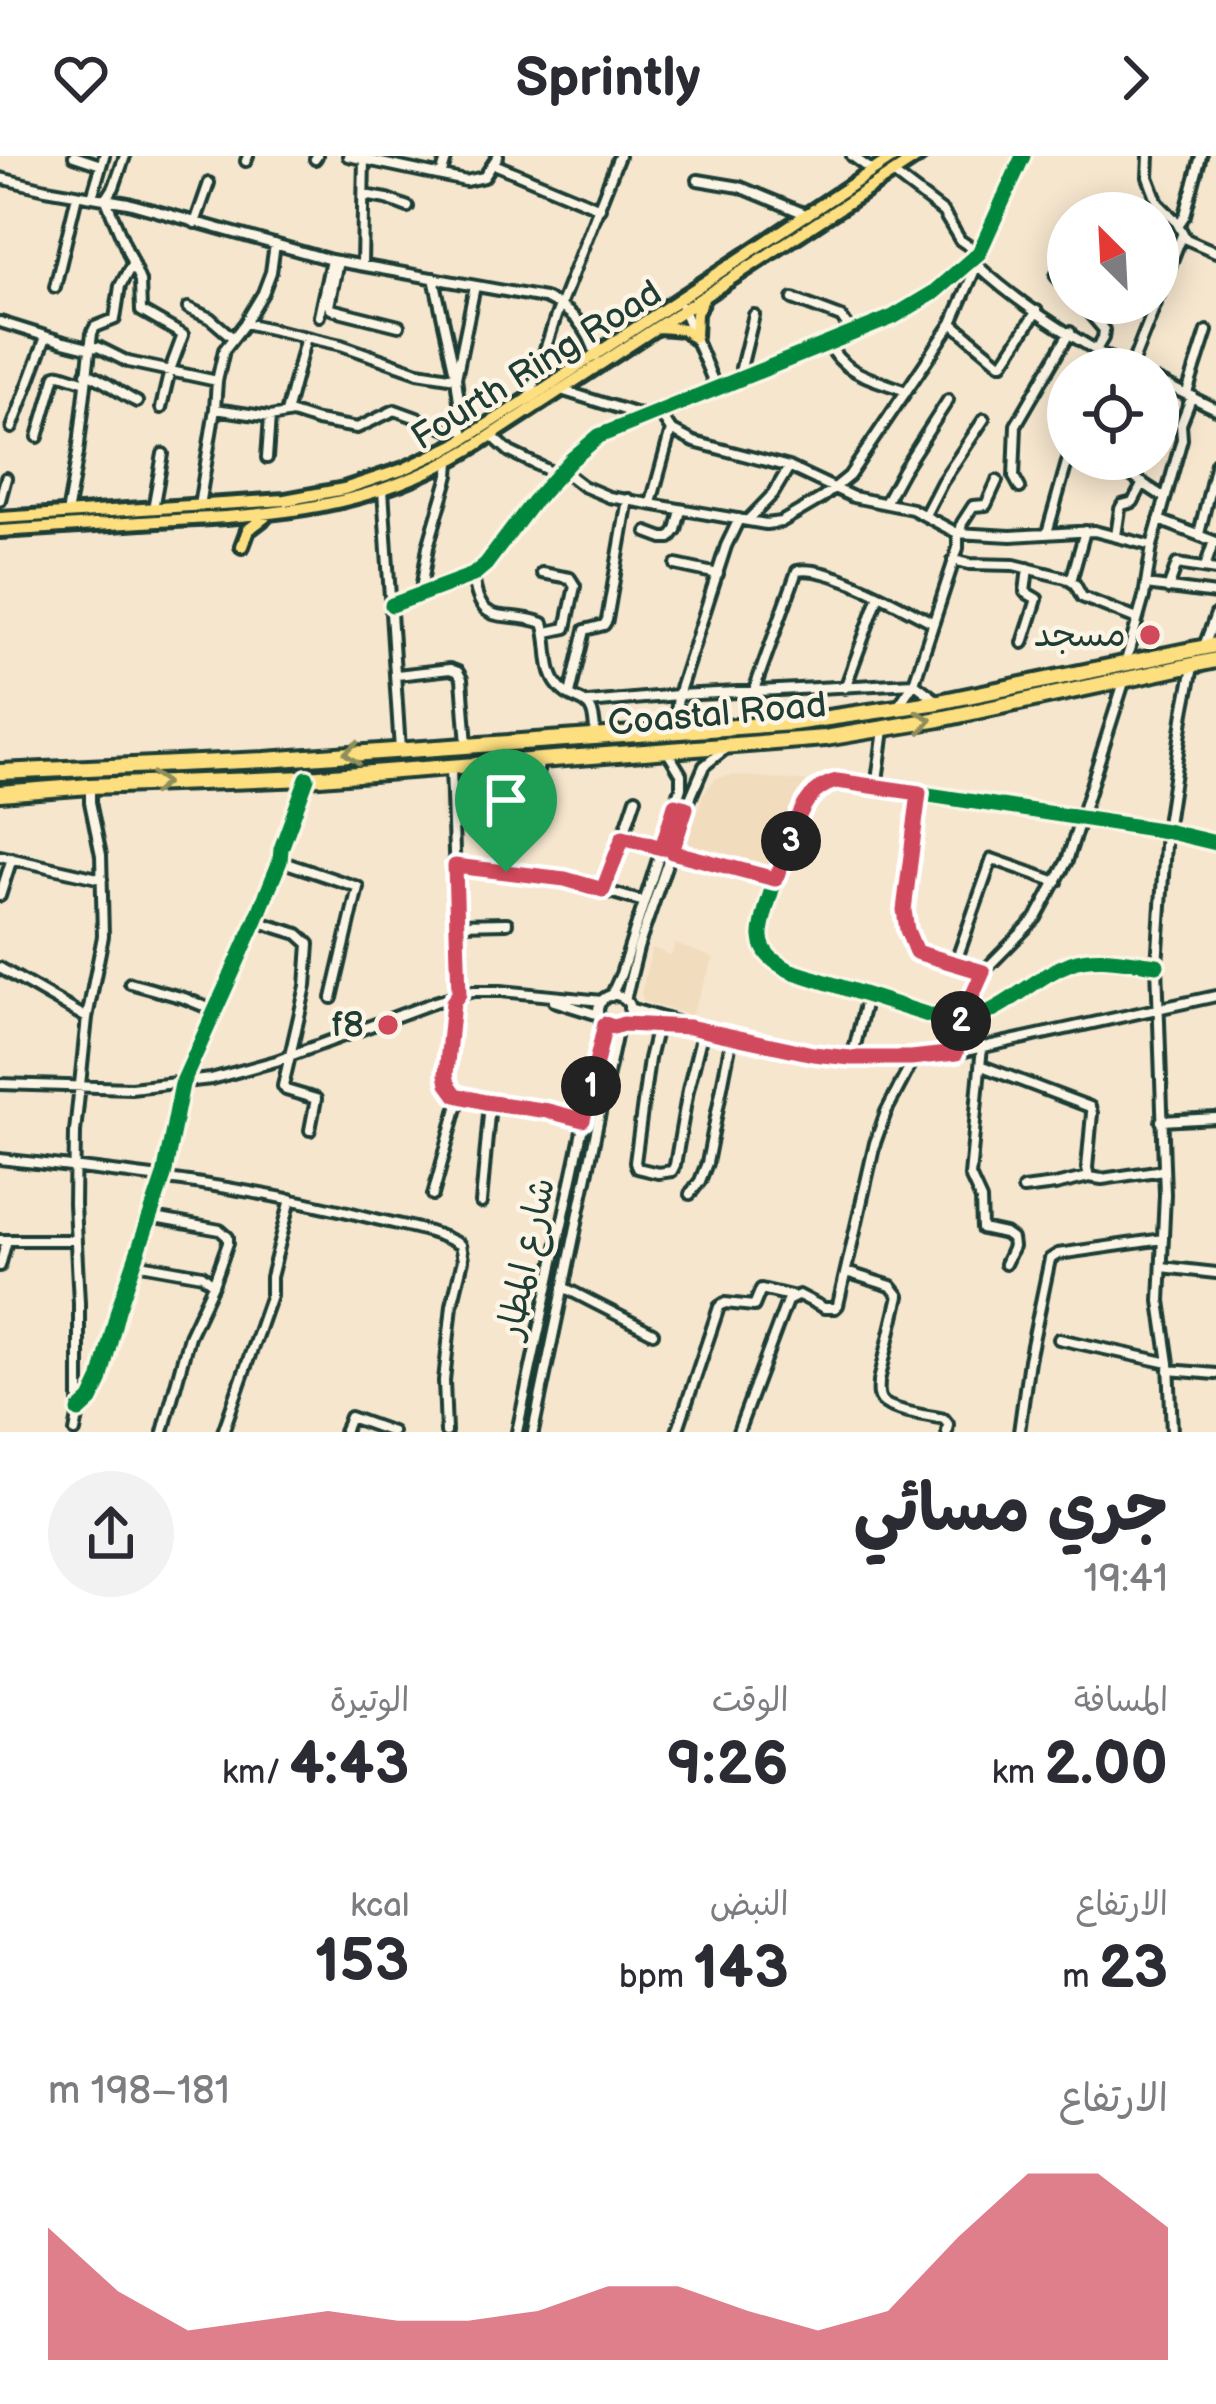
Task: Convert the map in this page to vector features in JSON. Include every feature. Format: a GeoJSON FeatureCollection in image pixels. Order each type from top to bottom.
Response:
{"type":"FeatureCollection","features":[{"type":"Feature","properties":{"kind":"highway","name":"Coastal Road"},"geometry":{"type":"LineString","coordinates":[[0,793],[307,778],[825,738],[884,729],[1209,646]]}},
{"type":"Feature","properties":{"kind":"highway","name":"Coastal Road"},"geometry":{"type":"LineString","coordinates":[[0,772],[265,760],[794,723],[1216,660]]}},
{"type":"Feature","properties":{"kind":"highway"},"geometry":{"type":"LineString","coordinates":[[225,779],[232,769],[226,760]]}},
{"type":"Feature","properties":{"kind":"highway"},"geometry":{"type":"LineString","coordinates":[[265,760],[258,770],[265,778]]}},
{"type":"Feature","properties":{"kind":"main road","name":"Fourth Ring Road"},"geometry":{"type":"LineString","coordinates":[[2,527],[68,514],[285,500],[344,489],[404,469],[677,307],[896,156]]}},
{"type":"Feature","properties":{"kind":"main road","name":"Fourth Ring Road"},"geometry":{"type":"LineString","coordinates":[[2,527],[273,514],[383,490],[451,460],[560,389],[596,358],[656,328],[677,307],[705,296],[919,156]]}},
{"type":"Feature","properties":{"kind":"main road"},"geometry":{"type":"LineString","coordinates":[[695,338],[696,314],[705,296]]}},
{"type":"Feature","properties":{"kind":"main road"},"geometry":{"type":"LineString","coordinates":[[656,328],[684,329],[695,338]]}},
{"type":"Feature","properties":{"kind":"main road"},"geometry":{"type":"LineString","coordinates":[[209,518],[233,529],[242,546],[254,523],[273,514]]}},
{"type":"Feature","properties":{"kind":"street"},"geometry":{"type":"LineString","coordinates":[[74,156],[102,160],[92,197]]}},
{"type":"Feature","properties":{"kind":"street"},"geometry":{"type":"LineString","coordinates":[[106,199],[125,156]]}},
{"type":"Feature","properties":{"kind":"street"},"geometry":{"type":"LineString","coordinates":[[348,156],[475,181],[495,159],[600,208]]}},
{"type":"Feature","properties":{"kind":"street"},"geometry":{"type":"LineString","coordinates":[[441,176],[447,156]]}},
{"type":"Feature","properties":{"kind":"street"},"geometry":{"type":"LineString","coordinates":[[530,398],[546,343],[619,156]]}},
{"type":"Feature","properties":{"kind":"street"},"geometry":{"type":"LineString","coordinates":[[852,156],[873,171]]}},
{"type":"Feature","properties":{"kind":"street"},"geometry":{"type":"LineString","coordinates":[[491,435],[510,452],[597,493],[743,520],[781,521],[849,476],[952,323],[1023,156]]}},
{"type":"Feature","properties":{"kind":"street"},"geometry":{"type":"LineString","coordinates":[[1137,156],[1149,159],[1152,192]]}},
{"type":"Feature","properties":{"kind":"street"},"geometry":{"type":"LineString","coordinates":[[1179,233],[1201,156]]}},
{"type":"Feature","properties":{"kind":"street"},"geometry":{"type":"LineString","coordinates":[[362,264],[364,158]]}},
{"type":"Feature","properties":{"kind":"street"},"geometry":{"type":"LineString","coordinates":[[892,173],[943,212],[960,240],[979,253]]}},
{"type":"Feature","properties":{"kind":"street"},"geometry":{"type":"LineString","coordinates":[[0,178],[106,199],[334,260],[526,294],[560,306],[583,327],[596,358]]}},
{"type":"Feature","properties":{"kind":"street"},"geometry":{"type":"LineString","coordinates":[[698,180],[740,187],[808,215]]}},
{"type":"Feature","properties":{"kind":"street"},"geometry":{"type":"LineString","coordinates":[[195,223],[209,183]]}},
{"type":"Feature","properties":{"kind":"street"},"geometry":{"type":"LineString","coordinates":[[55,287],[77,195]]}},
{"type":"Feature","properties":{"kind":"street"},"geometry":{"type":"LineString","coordinates":[[364,195],[408,207]]}},
{"type":"Feature","properties":{"kind":"street"},"geometry":{"type":"LineString","coordinates":[[106,199],[141,284],[141,310],[182,335],[161,408]]}},
{"type":"Feature","properties":{"kind":"street"},"geometry":{"type":"LineString","coordinates":[[1180,230],[1216,252]]}},
{"type":"Feature","properties":{"kind":"street"},"geometry":{"type":"LineString","coordinates":[[199,506],[224,350],[268,281],[274,244]]}},
{"type":"Feature","properties":{"kind":"street"},"geometry":{"type":"LineString","coordinates":[[392,605],[473,575],[560,472],[599,436],[918,304],[979,253]]}},
{"type":"Feature","properties":{"kind":"street"},"geometry":{"type":"LineString","coordinates":[[319,316],[334,260]]}},
{"type":"Feature","properties":{"kind":"street"},"geometry":{"type":"LineString","coordinates":[[334,260],[328,306],[399,326]]}},
{"type":"Feature","properties":{"kind":"street"},"geometry":{"type":"LineString","coordinates":[[68,514],[88,348],[95,327],[115,319],[120,286],[133,264]]}},
{"type":"Feature","properties":{"kind":"street"},"geometry":{"type":"LineString","coordinates":[[977,265],[1093,348]]}},
{"type":"Feature","properties":{"kind":"street"},"geometry":{"type":"LineString","coordinates":[[215,409],[270,417],[286,413],[357,428],[395,410],[464,434],[434,278]]}},
{"type":"Feature","properties":{"kind":"street"},"geometry":{"type":"LineString","coordinates":[[456,377],[476,286]]}},
{"type":"Feature","properties":{"kind":"street"},"geometry":{"type":"LineString","coordinates":[[793,299],[841,317],[853,334]]}},
{"type":"Feature","properties":{"kind":"street"},"geometry":{"type":"LineString","coordinates":[[677,307],[716,388]]}},
{"type":"Feature","properties":{"kind":"street"},"geometry":{"type":"LineString","coordinates":[[188,308],[210,318],[232,337]]}},
{"type":"Feature","properties":{"kind":"street"},"geometry":{"type":"LineString","coordinates":[[952,323],[1004,363],[1037,310]]}},
{"type":"Feature","properties":{"kind":"street"},"geometry":{"type":"LineString","coordinates":[[745,377],[741,368],[754,315]]}},
{"type":"Feature","properties":{"kind":"street"},"geometry":{"type":"LineString","coordinates":[[0,322],[88,348],[95,346],[128,362],[217,381]]}},
{"type":"Feature","properties":{"kind":"street"},"geometry":{"type":"LineString","coordinates":[[245,323],[341,345],[418,372],[456,377]]}},
{"type":"Feature","properties":{"kind":"street"},"geometry":{"type":"LineString","coordinates":[[1097,348],[1105,334],[1100,324]]}},
{"type":"Feature","properties":{"kind":"street"},"geometry":{"type":"LineString","coordinates":[[956,1053],[961,1021],[983,972],[1036,918],[1083,819],[1125,671],[1207,331]]}},
{"type":"Feature","properties":{"kind":"street"},"geometry":{"type":"LineString","coordinates":[[1020,488],[1014,477],[1016,425],[1070,332]]}},
{"type":"Feature","properties":{"kind":"street"},"geometry":{"type":"LineString","coordinates":[[12,428],[46,337]]}},
{"type":"Feature","properties":{"kind":"street"},"geometry":{"type":"LineString","coordinates":[[286,413],[306,337]]}},
{"type":"Feature","properties":{"kind":"street"},"geometry":{"type":"LineString","coordinates":[[829,344],[849,369],[906,391]]}},
{"type":"Feature","properties":{"kind":"street"},"geometry":{"type":"LineString","coordinates":[[38,437],[56,375],[107,381],[137,402]]}},
{"type":"Feature","properties":{"kind":"street"},"geometry":{"type":"LineString","coordinates":[[560,389],[645,416]]}},
{"type":"Feature","properties":{"kind":"street"},"geometry":{"type":"LineString","coordinates":[[1179,390],[1216,409]]}},
{"type":"Feature","properties":{"kind":"street"},"geometry":{"type":"LineString","coordinates":[[885,503],[949,400]]}},
{"type":"Feature","properties":{"kind":"street"},"geometry":{"type":"LineString","coordinates":[[659,412],[671,430],[694,442],[789,466],[853,496],[925,514],[958,533],[1011,536],[1085,531],[1152,546]]}},
{"type":"Feature","properties":{"kind":"street"},"geometry":{"type":"LineString","coordinates":[[267,458],[270,417]]}},
{"type":"Feature","properties":{"kind":"street"},"geometry":{"type":"LineString","coordinates":[[925,514],[985,418]]}},
{"type":"Feature","properties":{"kind":"street"},"geometry":{"type":"LineString","coordinates":[[651,503],[671,430]]}},
{"type":"Feature","properties":{"kind":"street"},"geometry":{"type":"LineString","coordinates":[[153,509],[163,454]]}},
{"type":"Feature","properties":{"kind":"street"},"geometry":{"type":"LineString","coordinates":[[420,596],[451,460]]}},
{"type":"Feature","properties":{"kind":"street"},"geometry":{"type":"LineString","coordinates":[[1199,534],[1216,463]]}},
{"type":"Feature","properties":{"kind":"street"},"geometry":{"type":"LineString","coordinates":[[670,733],[718,574],[743,520],[779,487],[789,466]]}},
{"type":"Feature","properties":{"kind":"street"},"geometry":{"type":"LineString","coordinates":[[0,500],[6,478]]}},
{"type":"Feature","properties":{"kind":"street"},"geometry":{"type":"LineString","coordinates":[[1047,533],[1062,480]]}},
{"type":"Feature","properties":{"kind":"street"},"geometry":{"type":"LineString","coordinates":[[1137,480],[1165,498]]}},
{"type":"Feature","properties":{"kind":"street"},"geometry":{"type":"LineString","coordinates":[[897,710],[914,683],[958,533],[974,506],[986,505],[997,481]]}},
{"type":"Feature","properties":{"kind":"street"},"geometry":{"type":"LineString","coordinates":[[1116,536],[1120,508],[1133,502],[1143,484]]}},
{"type":"Feature","properties":{"kind":"street"},"geometry":{"type":"LineString","coordinates":[[383,490],[400,750]]}},
{"type":"Feature","properties":{"kind":"street"},"geometry":{"type":"LineString","coordinates":[[570,694],[585,631],[607,620],[628,499]]}},
{"type":"Feature","properties":{"kind":"street"},"geometry":{"type":"LineString","coordinates":[[647,532],[670,538],[681,510]]}},
{"type":"Feature","properties":{"kind":"street"},"geometry":{"type":"LineString","coordinates":[[1159,520],[1215,541],[1211,568],[1177,564],[1168,589]]}},
{"type":"Feature","properties":{"kind":"street"},"geometry":{"type":"LineString","coordinates":[[1071,581],[1085,531]]}},
{"type":"Feature","properties":{"kind":"street"},"geometry":{"type":"LineString","coordinates":[[953,560],[1028,568],[1071,581],[1082,597],[1137,619]]}},
{"type":"Feature","properties":{"kind":"street"},"geometry":{"type":"LineString","coordinates":[[676,566],[718,574]]}},
{"type":"Feature","properties":{"kind":"street"},"geometry":{"type":"LineString","coordinates":[[1023,643],[1037,599],[1025,592],[1028,568]]}},
{"type":"Feature","properties":{"kind":"street"},"geometry":{"type":"LineString","coordinates":[[752,693],[796,571],[811,569],[932,622]]}},
{"type":"Feature","properties":{"kind":"street"},"geometry":{"type":"LineString","coordinates":[[542,573],[570,578],[575,586],[566,628],[547,632]]}},
{"type":"Feature","properties":{"kind":"street"},"geometry":{"type":"LineString","coordinates":[[473,575],[482,608],[494,615],[543,623],[554,679],[560,688],[588,704],[595,717],[595,736]]}},
{"type":"Feature","properties":{"kind":"street"},"geometry":{"type":"LineString","coordinates":[[1146,585],[1216,594]]}},
{"type":"Feature","properties":{"kind":"street"},"geometry":{"type":"LineString","coordinates":[[845,688],[879,595]]}},
{"type":"Feature","properties":{"kind":"street"},"geometry":{"type":"LineString","coordinates":[[1209,646],[1216,614]]}},
{"type":"Feature","properties":{"kind":"street"},"geometry":{"type":"LineString","coordinates":[[1172,1432],[1160,1301],[1163,1170],[1157,965],[1166,831],[1194,665]]}},
{"type":"Feature","properties":{"kind":"street"},"geometry":{"type":"LineString","coordinates":[[397,675],[458,672],[467,746]]}},
{"type":"Feature","properties":{"kind":"street"},"geometry":{"type":"LineString","coordinates":[[588,704],[914,683],[939,702]]}},
{"type":"Feature","properties":{"kind":"street"},"geometry":{"type":"LineString","coordinates":[[876,788],[884,729]]}},
{"type":"Feature","properties":{"kind":"street"},"geometry":{"type":"LineString","coordinates":[[606,999],[704,766],[727,747]]}},
{"type":"Feature","properties":{"kind":"street"},"geometry":{"type":"LineString","coordinates":[[627,1004],[681,788],[681,773],[666,750]]}},
{"type":"Feature","properties":{"kind":"street"},"geometry":{"type":"LineString","coordinates":[[530,832],[539,761]]}},
{"type":"Feature","properties":{"kind":"street"},"geometry":{"type":"LineString","coordinates":[[452,767],[459,994],[453,1002],[446,1074],[452,1091],[460,1097],[583,1120]]}},
{"type":"Feature","properties":{"kind":"street"},"geometry":{"type":"LineString","coordinates":[[79,1411],[95,1394],[164,1177],[182,1084],[256,921],[307,778]]}},
{"type":"Feature","properties":{"kind":"street"},"geometry":{"type":"LineString","coordinates":[[1157,965],[1076,961],[981,1017],[961,1021],[791,970],[770,958],[760,936],[775,879],[805,802],[819,787],[837,781],[1166,831],[1216,843]]}},
{"type":"Feature","properties":{"kind":"street"},"geometry":{"type":"LineString","coordinates":[[75,1432],[79,1303],[74,1167],[87,1018],[102,947],[101,855],[90,786]]}},
{"type":"Feature","properties":{"kind":"street"},"geometry":{"type":"LineString","coordinates":[[919,793],[904,910],[907,930],[916,952],[983,972]]}},
{"type":"Feature","properties":{"kind":"street"},"geometry":{"type":"LineString","coordinates":[[603,890],[636,798]]}},
{"type":"Feature","properties":{"kind":"street"},"geometry":{"type":"LineString","coordinates":[[675,805],[686,808]]}},
{"type":"Feature","properties":{"kind":"street"},"geometry":{"type":"LineString","coordinates":[[623,837],[775,879]]}},
{"type":"Feature","properties":{"kind":"street"},"geometry":{"type":"LineString","coordinates":[[0,856],[102,879]]}},
{"type":"Feature","properties":{"kind":"street"},"geometry":{"type":"LineString","coordinates":[[0,896],[12,858]]}},
{"type":"Feature","properties":{"kind":"street"},"geometry":{"type":"LineString","coordinates":[[955,964],[992,859],[1057,882]]}},
{"type":"Feature","properties":{"kind":"street"},"geometry":{"type":"LineString","coordinates":[[280,861],[358,886],[332,998]]}},
{"type":"Feature","properties":{"kind":"street"},"geometry":{"type":"LineString","coordinates":[[455,866],[565,879],[644,902]]}},
{"type":"Feature","properties":{"kind":"street"},"geometry":{"type":"LineString","coordinates":[[256,921],[298,934],[309,944],[306,986],[284,1088],[316,1099],[310,1130]]}},
{"type":"Feature","properties":{"kind":"street"},"geometry":{"type":"LineString","coordinates":[[457,924],[507,923]]}},
{"type":"Feature","properties":{"kind":"street"},"geometry":{"type":"LineString","coordinates":[[0,968],[87,1018]]}},
{"type":"Feature","properties":{"kind":"street"},"geometry":{"type":"LineString","coordinates":[[130,983],[216,1010]]}},
{"type":"Feature","properties":{"kind":"street"},"geometry":{"type":"LineString","coordinates":[[0,1084],[131,1088],[182,1084],[291,1056],[459,994],[493,991],[606,999],[689,1027],[851,1058],[956,1053],[1216,996]]}},
{"type":"Feature","properties":{"kind":"street"},"geometry":{"type":"LineString","coordinates":[[851,1058],[867,996]]}},
{"type":"Feature","properties":{"kind":"street"},"geometry":{"type":"LineString","coordinates":[[541,997],[620,1026],[689,1027]]}},
{"type":"Feature","properties":{"kind":"street","name":"شارع المطار"},"geometry":{"type":"LineString","coordinates":[[517,1432],[606,999]]}},
{"type":"Feature","properties":{"kind":"street","name":"شارع المطار"},"geometry":{"type":"LineString","coordinates":[[533,1432],[620,1026],[629,1017],[627,1004]]}},
{"type":"Feature","properties":{"kind":"street"},"geometry":{"type":"LineString","coordinates":[[657,1026],[634,1166],[658,1173],[675,1166],[703,1030]]}},
{"type":"Feature","properties":{"kind":"street"},"geometry":{"type":"LineString","coordinates":[[690,1194],[706,1163],[732,1036]]}},
{"type":"Feature","properties":{"kind":"street"},"geometry":{"type":"LineString","coordinates":[[982,1046],[970,1176],[980,1196],[982,1229],[1012,1239],[1005,1264]]}},
{"type":"Feature","properties":{"kind":"street"},"geometry":{"type":"LineString","coordinates":[[677,1432],[719,1307],[725,1303],[754,1306],[765,1288],[835,1308],[875,1143],[911,1058]]}},
{"type":"Feature","properties":{"kind":"street"},"geometry":{"type":"LineString","coordinates":[[982,1066],[1090,1107],[1089,1177]]}},
{"type":"Feature","properties":{"kind":"street"},"geometry":{"type":"LineString","coordinates":[[433,1195],[460,1097]]}},
{"type":"Feature","properties":{"kind":"street"},"geometry":{"type":"LineString","coordinates":[[482,1203],[490,1103]]}},
{"type":"Feature","properties":{"kind":"street"},"geometry":{"type":"LineString","coordinates":[[1161,1121],[1216,1118]]}},
{"type":"Feature","properties":{"kind":"street"},"geometry":{"type":"LineString","coordinates":[[0,1160],[164,1177],[291,1199],[433,1232],[460,1245],[464,1256],[452,1305],[444,1381],[446,1432]]}},
{"type":"Feature","properties":{"kind":"street"},"geometry":{"type":"LineString","coordinates":[[1023,1189],[1163,1170]]}},
{"type":"Feature","properties":{"kind":"street"},"geometry":{"type":"LineString","coordinates":[[224,1432],[271,1295],[271,1277],[291,1199]]}},
{"type":"Feature","properties":{"kind":"street"},"geometry":{"type":"LineString","coordinates":[[148,1216],[225,1233],[228,1243],[190,1336],[163,1432]]}},
{"type":"Feature","properties":{"kind":"street"},"geometry":{"type":"LineString","coordinates":[[1019,1432],[1050,1258],[1163,1239]]}},
{"type":"Feature","properties":{"kind":"street"},"geometry":{"type":"LineString","coordinates":[[0,1266],[4,1240],[76,1240]]}},
{"type":"Feature","properties":{"kind":"street"},"geometry":{"type":"LineString","coordinates":[[135,1263],[202,1275],[214,1285]]}},
{"type":"Feature","properties":{"kind":"street"},"geometry":{"type":"LineString","coordinates":[[1162,1267],[1216,1273]]}},
{"type":"Feature","properties":{"kind":"street"},"geometry":{"type":"LineString","coordinates":[[847,1272],[891,1286],[899,1296],[879,1381],[882,1401],[944,1418],[947,1432]]}},
{"type":"Feature","properties":{"kind":"street"},"geometry":{"type":"LineString","coordinates":[[563,1287],[653,1333]]}},
{"type":"Feature","properties":{"kind":"street"},"geometry":{"type":"LineString","coordinates":[[738,1432],[785,1305],[793,1296]]}},
{"type":"Feature","properties":{"kind":"street"},"geometry":{"type":"LineString","coordinates":[[542,1316],[556,1319]]}},
{"type":"Feature","properties":{"kind":"street"},"geometry":{"type":"LineString","coordinates":[[1059,1339],[1216,1374]]}},
{"type":"Feature","properties":{"kind":"street"},"geometry":{"type":"LineString","coordinates":[[344,1432],[352,1417],[392,1432]]}},
{"type":"Feature","properties":{"kind":"shaded area"},"geometry":{"type":"Polygon","coordinates":[[[734,775],[812,782],[805,789],[778,869],[684,853],[703,794],[716,778],[734,775]]]}},
{"type":"Feature","properties":{"kind":"shaded area"},"geometry":{"type":"Polygon","coordinates":[[[675,944],[714,958],[691,1016],[645,1002],[641,994],[652,948],[671,955],[675,944]]]}},
{"type":"Feature","properties":{"kind":"cycle path"},"geometry":{"type":"LineString","coordinates":[[392,605],[473,575],[571,460],[599,436],[893,317],[933,293],[979,253],[1023,156]]}},
{"type":"Feature","properties":{"kind":"cycle path"},"geometry":{"type":"LineString","coordinates":[[79,1411],[100,1381],[118,1310],[164,1176],[182,1084],[256,920],[307,778]]}},
{"type":"Feature","properties":{"kind":"cycle path"},"geometry":{"type":"LineString","coordinates":[[1157,965],[1081,960],[1054,971],[997,1008],[944,1020],[791,971],[767,954],[761,937],[773,887],[806,802],[817,788],[837,781],[1166,831],[1216,843]]}},
{"type":"Feature","properties":{"kind":"place","name":"مسجد"},"geometry":{"type":"Point","coordinates":[1150,635]}},
{"type":"Feature","properties":{"kind":"place","name":"f8"},"geometry":{"type":"Point","coordinates":[388,1025]}},
{"type":"Feature","properties":{"kind":"route"},"geometry":{"type":"LineString","coordinates":[[837,781],[919,793],[904,910],[911,943],[916,952],[983,972],[966,1005],[956,1053],[851,1058],[689,1027],[605,1024],[583,1120],[463,1098],[452,1091],[446,1074],[453,1002],[459,994],[455,866],[506,872],[565,879],[603,890],[623,837],[662,848],[675,805],[686,808],[672,852],[775,879],[805,802],[819,787],[837,781]]}}]}
